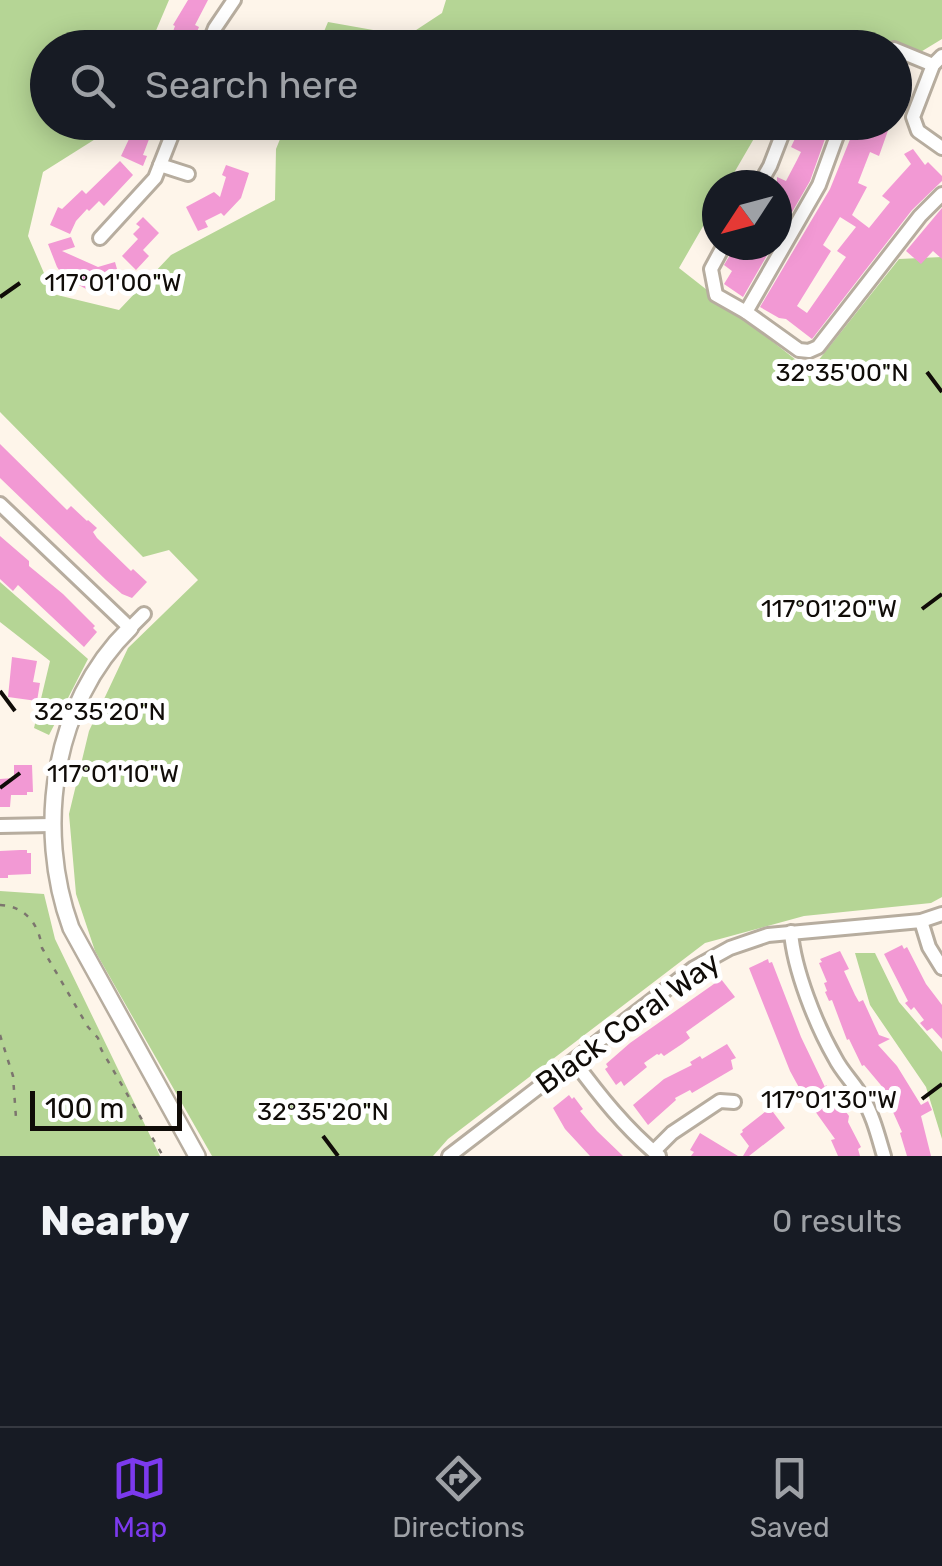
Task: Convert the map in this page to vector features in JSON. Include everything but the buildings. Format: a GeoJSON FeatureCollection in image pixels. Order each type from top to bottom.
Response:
{"type":"FeatureCollection","features":[{"type":"Feature","properties":{"kind":"street"},"geometry":{"type":"LineString","coordinates":[[216,30],[234,0]]}},
{"type":"Feature","properties":{"kind":"street"},"geometry":{"type":"LineString","coordinates":[[912,53],[938,60],[913,117],[918,131],[942,148]]}},
{"type":"Feature","properties":{"kind":"street"},"geometry":{"type":"LineString","coordinates":[[100,238],[155,178],[170,140]]}},
{"type":"Feature","properties":{"kind":"street"},"geometry":{"type":"LineString","coordinates":[[768,170],[780,140]]}},
{"type":"Feature","properties":{"kind":"street"},"geometry":{"type":"LineString","coordinates":[[746,312],[820,184],[836,140]]}},
{"type":"Feature","properties":{"kind":"street"},"geometry":{"type":"LineString","coordinates":[[160,165],[188,174]]}},
{"type":"Feature","properties":{"kind":"street"},"geometry":{"type":"LineString","coordinates":[[715,260],[710,269],[716,295],[799,350],[809,351],[818,347],[920,216],[942,194]]}},
{"type":"Feature","properties":{"kind":"street"},"geometry":{"type":"LineString","coordinates":[[0,504],[130,628]]}},
{"type":"Feature","properties":{"kind":"street"},"geometry":{"type":"LineString","coordinates":[[144,614],[117,641],[83,694],[65,737],[51,825],[60,896],[71,928],[197,1156]]}},
{"type":"Feature","properties":{"kind":"street"},"geometry":{"type":"LineString","coordinates":[[0,826],[51,825]]}},
{"type":"Feature","properties":{"kind":"street","name":"Black Coral Way"},"geometry":{"type":"LineString","coordinates":[[451,1155],[694,968],[730,948],[768,935],[921,921],[942,914]]}},
{"type":"Feature","properties":{"kind":"street"},"geometry":{"type":"LineString","coordinates":[[921,921],[942,968]]}},
{"type":"Feature","properties":{"kind":"street"},"geometry":{"type":"LineString","coordinates":[[791,932],[793,957],[826,1040],[836,1062],[862,1095],[884,1156]]}},
{"type":"Feature","properties":{"kind":"street"},"geometry":{"type":"LineString","coordinates":[[574,1061],[610,1108],[656,1154],[672,1132],[720,1101],[734,1102]]}},
{"type":"Feature","properties":{"kind":"path"},"geometry":{"type":"LineString","coordinates":[[0,905],[20,908],[32,922],[41,937],[42,948],[88,1028],[98,1038],[101,1050],[163,1156]]}},
{"type":"Feature","properties":{"kind":"path"},"geometry":{"type":"LineString","coordinates":[[0,1035],[13,1076],[16,1118]]}},
{"type":"Feature","properties":{"kind":"green space"},"geometry":{"type":"Polygon","coordinates":[[[0,0],[169,0],[156,30],[30,30],[30,140],[94,140],[43,172],[28,236],[53,294],[119,310],[171,255],[275,200],[280,140],[753,140],[736,170],[702,170],[702,228],[679,268],[810,371],[899,259],[942,257],[942,897],[931,903],[804,916],[705,943],[448,1139],[433,1156],[212,1156],[95,951],[76,894],[69,814],[89,731],[128,648],[198,580],[169,550],[143,557],[0,412],[0,0]]]}},
{"type":"Feature","properties":{"kind":"green space"},"geometry":{"type":"Polygon","coordinates":[[[446,0],[942,0],[942,39],[914,56],[912,30],[416,30],[442,13],[446,0]]]}},
{"type":"Feature","properties":{"kind":"green space"},"geometry":{"type":"Polygon","coordinates":[[[328,22],[373,30],[325,30],[328,22]]]}},
{"type":"Feature","properties":{"kind":"green space"},"geometry":{"type":"Polygon","coordinates":[[[0,582],[88,659],[49,735],[34,728],[50,661],[0,622],[0,582]]]}},
{"type":"Feature","properties":{"kind":"green space"},"geometry":{"type":"Polygon","coordinates":[[[0,891],[44,894],[55,939],[160,1156],[0,1156],[0,891]]]}},
{"type":"Feature","properties":{"kind":"green space"},"geometry":{"type":"Polygon","coordinates":[[[855,953],[875,953],[899,1002],[942,1052],[942,1139],[926,1087],[870,1005],[855,953]]]}}]}
